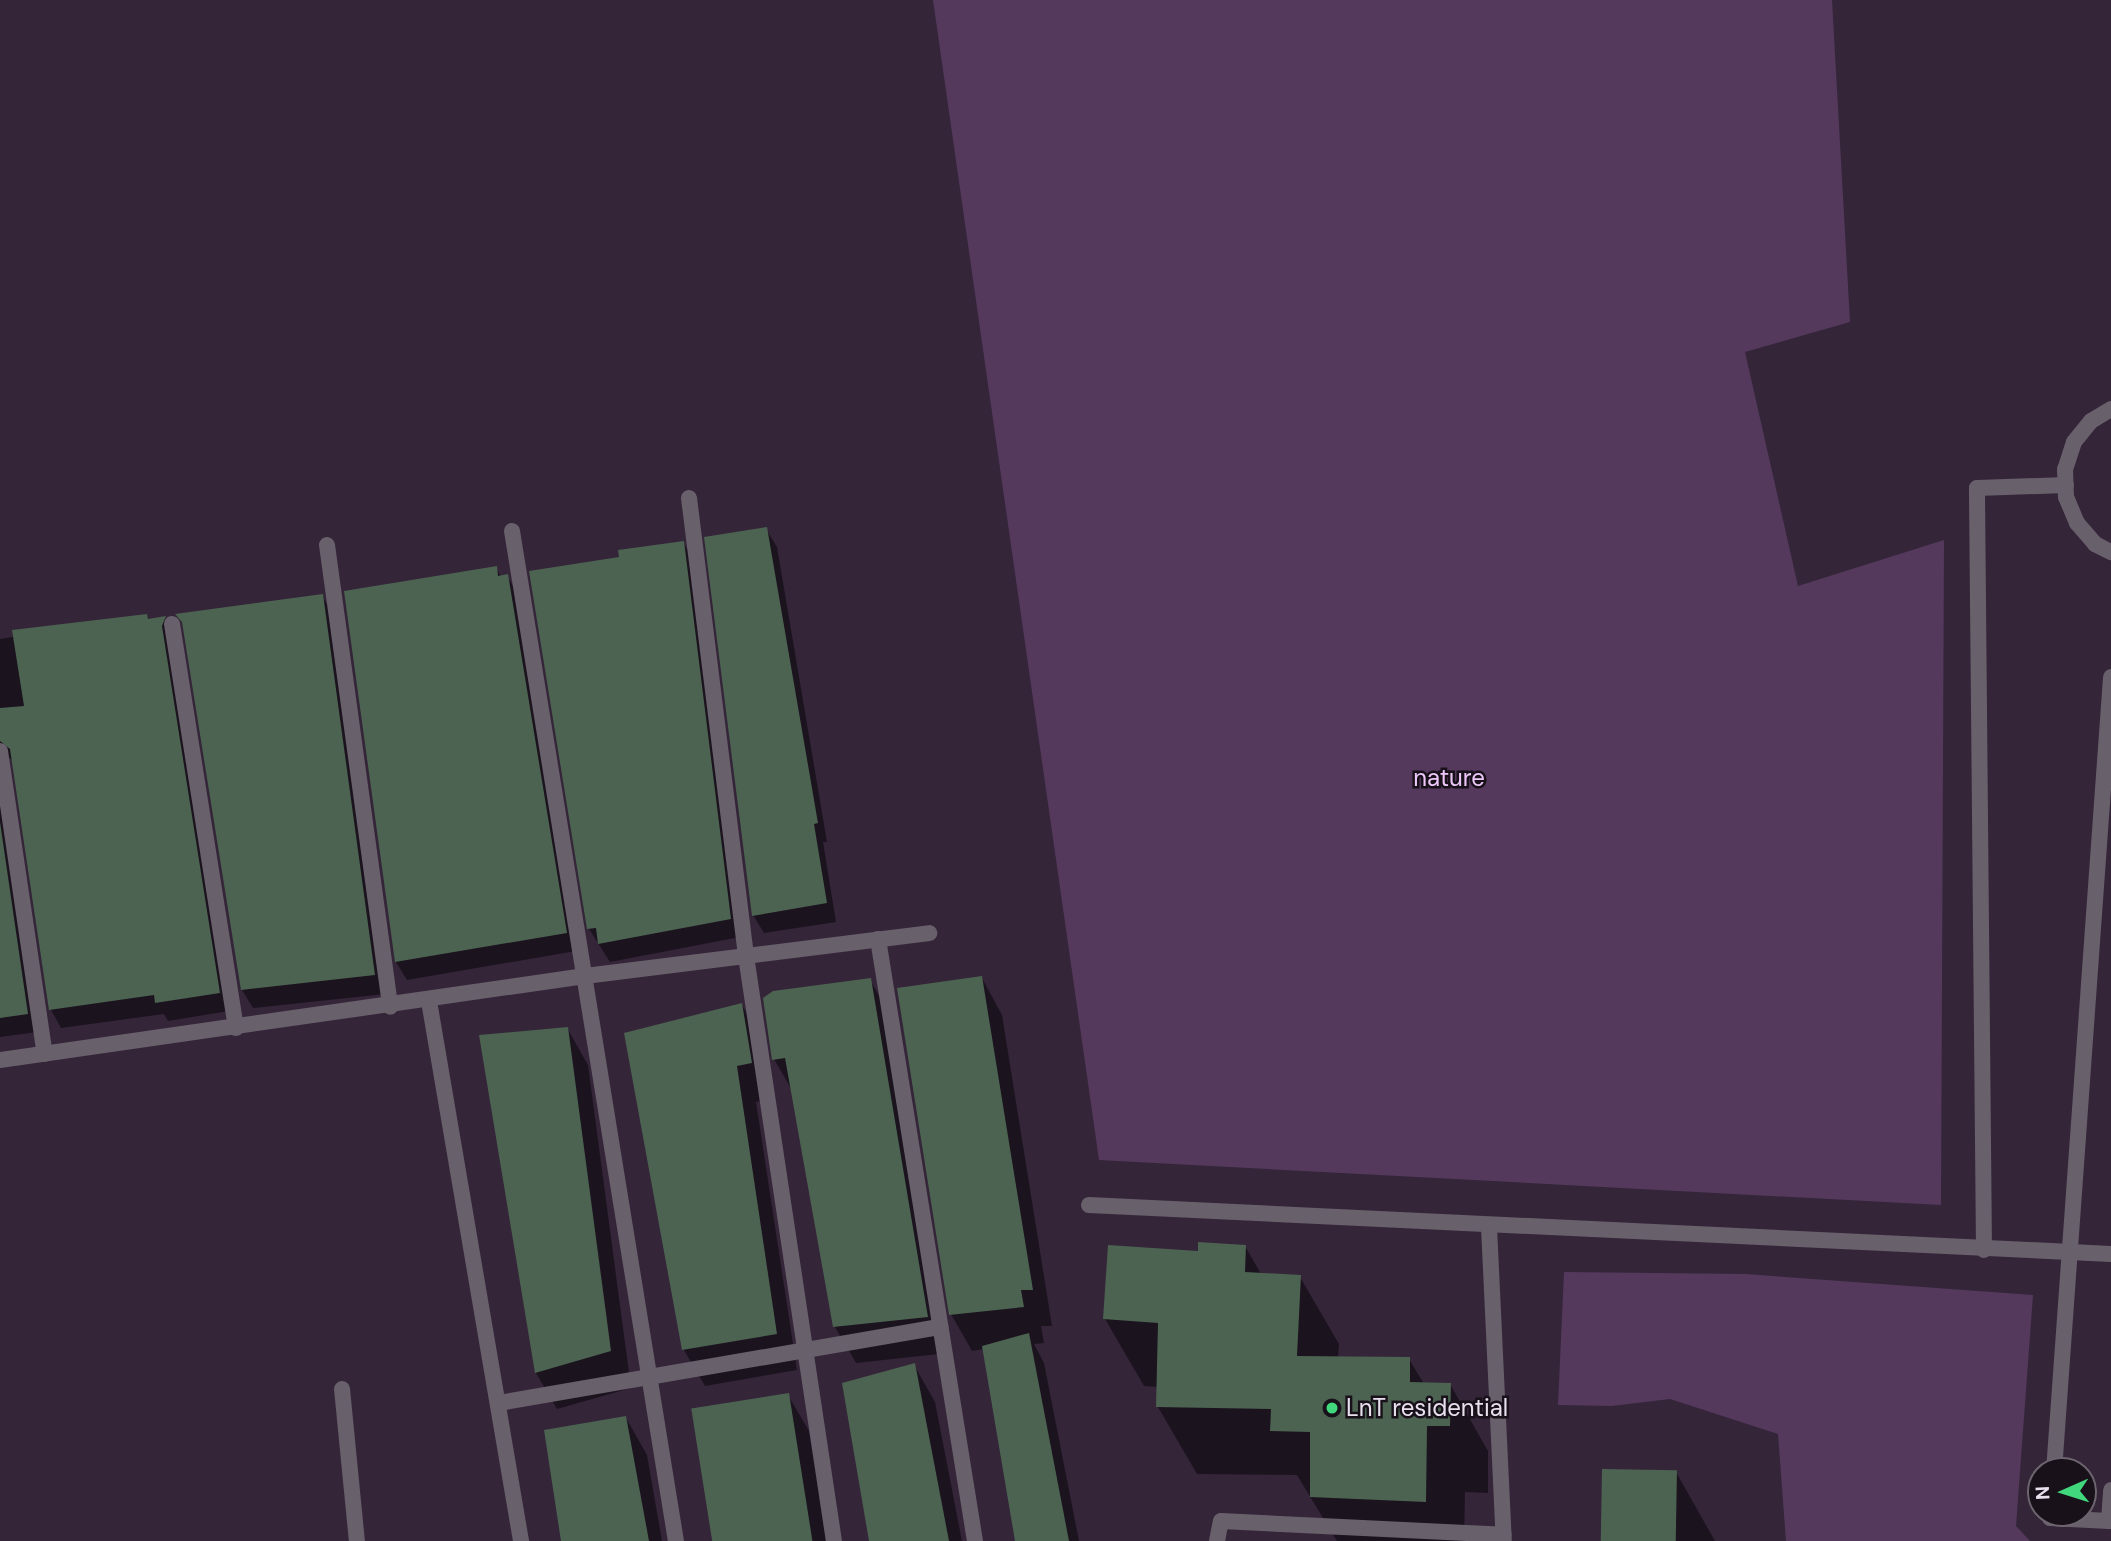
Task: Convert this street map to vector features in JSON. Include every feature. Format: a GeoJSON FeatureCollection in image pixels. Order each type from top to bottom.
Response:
{"type":"FeatureCollection","features":[{"type":"Feature","properties":{"kind":"lane"},"geometry":{"type":"LineString","coordinates":[[2111,409],[2091,421],[2074,442],[2065,469],[2066,485],[2077,523],[2095,544],[2111,552]]}},
{"type":"Feature","properties":{"kind":"lane"},"geometry":{"type":"LineString","coordinates":[[1984,1250],[1978,488],[2066,485]]}},
{"type":"Feature","properties":{"kind":"lane"},"geometry":{"type":"LineString","coordinates":[[690,498],[746,956],[834,1541]]}},
{"type":"Feature","properties":{"kind":"lane"},"geometry":{"type":"LineString","coordinates":[[512,531],[585,976],[647,1379],[676,1541]]}},
{"type":"Feature","properties":{"kind":"lane"},"geometry":{"type":"LineString","coordinates":[[327,545],[390,1007]]}},
{"type":"Feature","properties":{"kind":"lane"},"geometry":{"type":"LineString","coordinates":[[172,624],[236,1028]]}},
{"type":"Feature","properties":{"kind":"lane"},"geometry":{"type":"LineString","coordinates":[[2055,1457],[2111,677]]}},
{"type":"Feature","properties":{"kind":"lane"},"geometry":{"type":"LineString","coordinates":[[0,751],[45,1054]]}},
{"type":"Feature","properties":{"kind":"lane"},"geometry":{"type":"LineString","coordinates":[[0,1060],[429,1002],[585,976],[929,933]]}},
{"type":"Feature","properties":{"kind":"lane"},"geometry":{"type":"LineString","coordinates":[[878,939],[975,1541]]}},
{"type":"Feature","properties":{"kind":"lane"},"geometry":{"type":"LineString","coordinates":[[429,1002],[521,1541]]}},
{"type":"Feature","properties":{"kind":"lane"},"geometry":{"type":"LineString","coordinates":[[1089,1205],[1489,1227],[2111,1254]]}},
{"type":"Feature","properties":{"kind":"lane"},"geometry":{"type":"LineString","coordinates":[[1217,1541],[1221,1521],[1504,1538],[1489,1227]]}},
{"type":"Feature","properties":{"kind":"lane"},"geometry":{"type":"LineString","coordinates":[[499,1403],[806,1353],[940,1327]]}},
{"type":"Feature","properties":{"kind":"lane"},"geometry":{"type":"LineString","coordinates":[[342,1390],[357,1541]]}},
{"type":"Feature","properties":{"kind":"lane"},"geometry":{"type":"LineString","coordinates":[[2097,1520],[2109,1521],[2111,1490]]}},
{"type":"Feature","properties":{"kind":"green space","name":"nature"},"geometry":{"type":"Polygon","coordinates":[[[933,0],[1832,0],[1850,322],[1745,352],[1798,586],[1944,540],[1941,1205],[1099,1160],[933,0]]]}},
{"type":"Feature","properties":{"kind":"green space"},"geometry":{"type":"Polygon","coordinates":[[[1564,1272],[1745,1274],[2033,1295],[2016,1526],[2030,1541],[1786,1541],[1778,1434],[1670,1399],[1612,1406],[1558,1405],[1564,1272]]]}},
{"type":"Feature","properties":{"kind":"building"},"geometry":{"type":"Polygon","coordinates":[[[767,527],[818,823],[814,824],[827,903],[752,916],[704,537],[767,527]]]}},
{"type":"Feature","properties":{"kind":"building"},"geometry":{"type":"Polygon","coordinates":[[[684,541],[731,919],[598,944],[596,928],[587,929],[529,571],[619,557],[618,550],[684,541]]]}},
{"type":"Feature","properties":{"kind":"building"},"geometry":{"type":"Polygon","coordinates":[[[497,566],[498,576],[508,574],[567,933],[395,962],[344,591],[497,566]]]}},
{"type":"Feature","properties":{"kind":"building"},"geometry":{"type":"Polygon","coordinates":[[[323,594],[375,975],[241,990],[182,622],[175,614],[323,594]]]}},
{"type":"Feature","properties":{"kind":"building"},"geometry":{"type":"Polygon","coordinates":[[[147,614],[148,619],[166,616],[162,626],[220,993],[155,1003],[154,995],[49,1010],[10,749],[0,741],[0,708],[24,706],[12,630],[147,614]]]}},
{"type":"Feature","properties":{"kind":"building"},"geometry":{"type":"Polygon","coordinates":[[[0,822],[28,1014],[0,1018],[0,822]]]}},
{"type":"Feature","properties":{"kind":"building"},"geometry":{"type":"Polygon","coordinates":[[[982,976],[1033,1290],[1021,1290],[1024,1307],[949,1315],[897,988],[982,976]]]}},
{"type":"Feature","properties":{"kind":"building"},"geometry":{"type":"Polygon","coordinates":[[[871,978],[928,1317],[833,1327],[785,1058],[772,1060],[763,998],[773,991],[871,978]]]}},
{"type":"Feature","properties":{"kind":"building"},"geometry":{"type":"Polygon","coordinates":[[[742,1003],[752,1063],[737,1066],[777,1334],[682,1350],[624,1033],[742,1003]]]}},
{"type":"Feature","properties":{"kind":"building"},"geometry":{"type":"Polygon","coordinates":[[[568,1027],[611,1351],[535,1373],[479,1035],[568,1027]]]}},
{"type":"Feature","properties":{"kind":"building","name":"LnT residential"},"geometry":{"type":"Polygon","coordinates":[[[1198,1242],[1246,1245],[1245,1272],[1301,1275],[1297,1356],[1410,1357],[1410,1382],[1451,1383],[1450,1426],[1427,1426],[1426,1502],[1310,1497],[1310,1432],[1270,1431],[1271,1409],[1156,1407],[1158,1323],[1103,1319],[1108,1245],[1198,1251],[1198,1242]]]}},
{"type":"Feature","properties":{"kind":"building"},"geometry":{"type":"Polygon","coordinates":[[[1029,1333],[1069,1541],[1015,1541],[982,1346],[1029,1333]]]}},
{"type":"Feature","properties":{"kind":"building"},"geometry":{"type":"Polygon","coordinates":[[[915,1363],[949,1541],[869,1541],[842,1383],[915,1363]]]}},
{"type":"Feature","properties":{"kind":"building"},"geometry":{"type":"Polygon","coordinates":[[[789,1393],[812,1541],[712,1541],[691,1408],[789,1393]]]}},
{"type":"Feature","properties":{"kind":"building"},"geometry":{"type":"Polygon","coordinates":[[[626,1416],[649,1541],[561,1541],[544,1430],[626,1416]]]}},
{"type":"Feature","properties":{"kind":"building"},"geometry":{"type":"Polygon","coordinates":[[[1602,1469],[1677,1470],[1676,1541],[1601,1541],[1602,1469]]]}},
{"type":"Feature","properties":{"kind":"place","name":"LnT residential"},"geometry":{"type":"Point","coordinates":[1332,1408]}}]}
